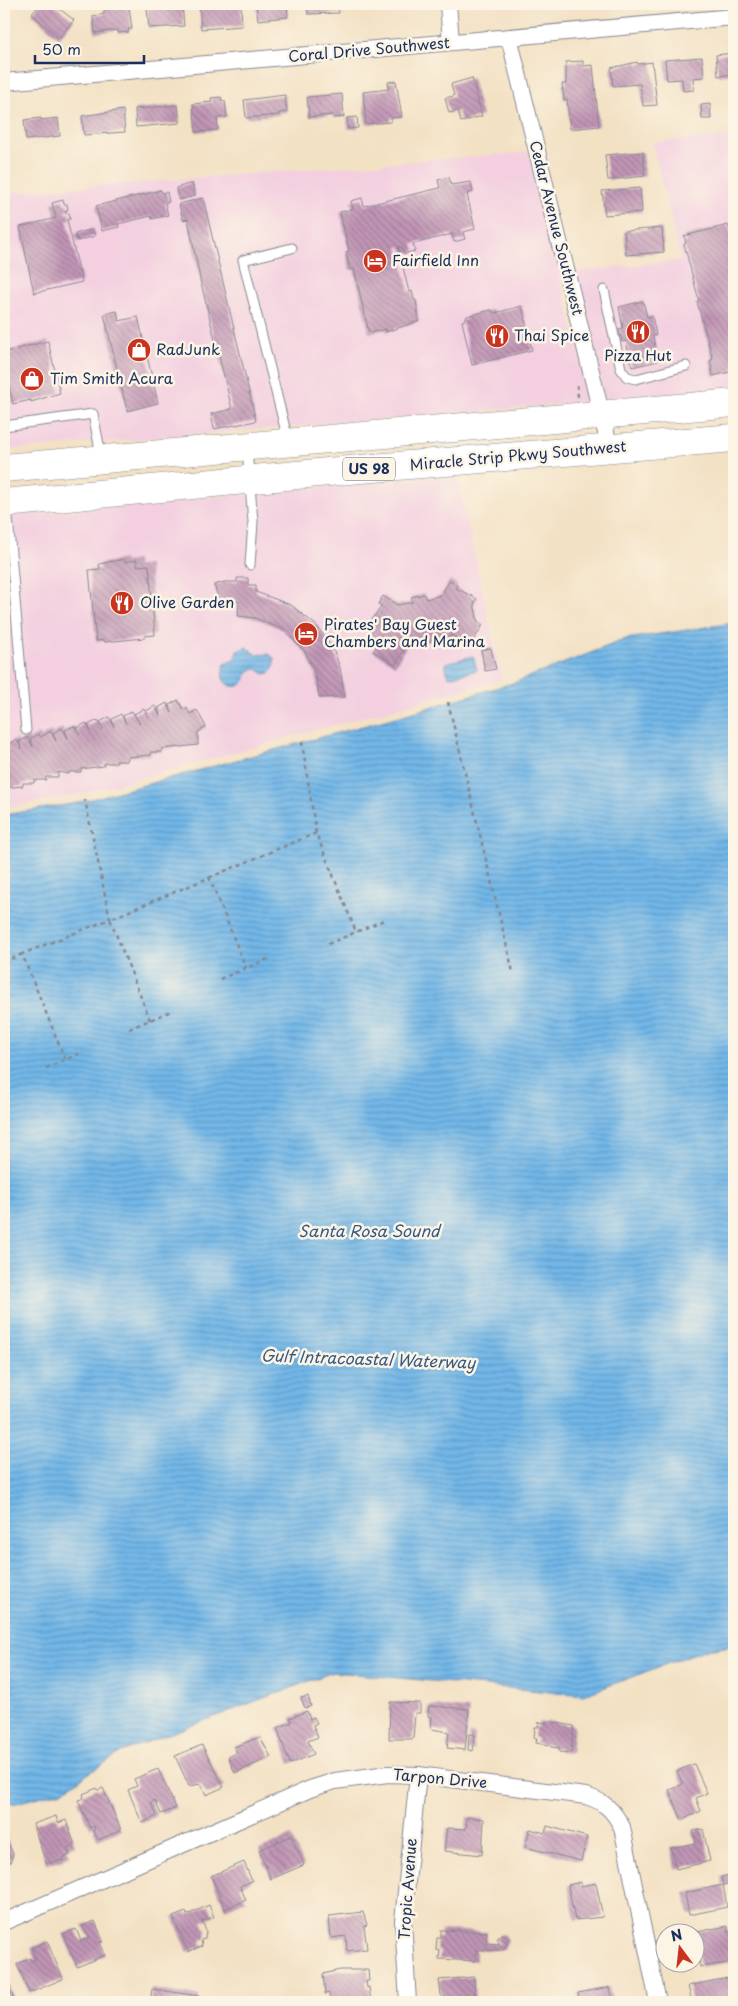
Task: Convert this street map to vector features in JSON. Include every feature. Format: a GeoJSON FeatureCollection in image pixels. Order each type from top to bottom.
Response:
{"type":"FeatureCollection","features":[{"type":"Feature","properties":{"kind":"highway","name":"US 98"},"geometry":{"type":"LineString","coordinates":[[5,466],[102,460],[734,403]]}},
{"type":"Feature","properties":{"kind":"highway","name":"Miracle Strip Pkwy Southwest"},"geometry":{"type":"LineString","coordinates":[[5,503],[734,438]]}},
{"type":"Feature","properties":{"kind":"street"},"geometry":{"type":"LineString","coordinates":[[448,4],[451,42]]}},
{"type":"Feature","properties":{"kind":"street","name":"Coral Drive Southwest"},"geometry":{"type":"LineString","coordinates":[[4,82],[734,17]]}},
{"type":"Feature","properties":{"kind":"street","name":"Cedar Avenue Southwest"},"geometry":{"type":"LineString","coordinates":[[509,37],[610,449]]}},
{"type":"Feature","properties":{"kind":"street","name":"Tarpon Drive"},"geometry":{"type":"LineString","coordinates":[[4,1922],[310,1789],[335,1781],[365,1776],[388,1774],[418,1775],[586,1796],[602,1801],[610,1807],[622,1827],[658,2002]]}},
{"type":"Feature","properties":{"kind":"street","name":"Tropic Avenue"},"geometry":{"type":"LineString","coordinates":[[408,2002],[403,1921],[418,1775]]}},
{"type":"Feature","properties":{"kind":"lane"},"geometry":{"type":"LineString","coordinates":[[288,443],[243,260],[292,248]]}},
{"type":"Feature","properties":{"kind":"lane"},"geometry":{"type":"LineString","coordinates":[[604,290],[621,369],[627,377],[636,379],[686,366]]}},
{"type":"Feature","properties":{"kind":"lane"},"geometry":{"type":"LineString","coordinates":[[4,426],[93,414],[102,460]]}},
{"type":"Feature","properties":{"kind":"lane"},"geometry":{"type":"LineString","coordinates":[[247,446],[253,522],[250,565]]}},
{"type":"Feature","properties":{"kind":"lane"},"geometry":{"type":"LineString","coordinates":[[5,503],[9,581],[26,730]]}},
{"type":"Feature","properties":{"kind":"path"},"geometry":{"type":"LineString","coordinates":[[448,702],[513,972]]}},
{"type":"Feature","properties":{"kind":"path"},"geometry":{"type":"LineString","coordinates":[[302,742],[316,833],[356,932]]}},
{"type":"Feature","properties":{"kind":"path"},"geometry":{"type":"LineString","coordinates":[[85,800],[110,919],[150,1020]]}},
{"type":"Feature","properties":{"kind":"path"},"geometry":{"type":"LineString","coordinates":[[4,962],[316,833]]}},
{"type":"Feature","properties":{"kind":"path"},"geometry":{"type":"LineString","coordinates":[[209,877],[246,968]]}},
{"type":"Feature","properties":{"kind":"path"},"geometry":{"type":"LineString","coordinates":[[328,944],[384,920]]}},
{"type":"Feature","properties":{"kind":"path"},"geometry":{"type":"LineString","coordinates":[[22,954],[65,1059]]}},
{"type":"Feature","properties":{"kind":"path"},"geometry":{"type":"LineString","coordinates":[[220,979],[268,958]]}},
{"type":"Feature","properties":{"kind":"path"},"geometry":{"type":"LineString","coordinates":[[129,1029],[172,1011]]}},
{"type":"Feature","properties":{"kind":"path"},"geometry":{"type":"LineString","coordinates":[[46,1068],[83,1052]]}},
{"type":"Feature","properties":{"kind":"shaded area"},"geometry":{"type":"Polygon","coordinates":[[[734,136],[734,389],[605,400],[574,272],[681,260],[652,142],[734,136]]]}},
{"type":"Feature","properties":{"kind":"shaded area"},"geometry":{"type":"Polygon","coordinates":[[[530,152],[591,402],[4,450],[4,193],[530,152]]]}},
{"type":"Feature","properties":{"kind":"shaded area"},"geometry":{"type":"Polygon","coordinates":[[[457,475],[502,679],[76,795],[4,808],[4,516],[457,475]]]}},
{"type":"Feature","properties":{"kind":"water","name":"Santa Rosa Sound"},"geometry":{"type":"Polygon","coordinates":[[[734,623],[734,1648],[730,1646],[701,1651],[584,1695],[333,1672],[121,1752],[62,1791],[12,1804],[4,1802],[4,815],[77,803],[400,716],[516,682],[626,639],[734,623]]]}},
{"type":"Feature","properties":{"kind":"water"},"geometry":{"type":"Polygon","coordinates":[[[246,647],[257,655],[269,654],[274,658],[274,667],[270,673],[264,674],[255,668],[248,672],[245,681],[239,686],[230,686],[226,684],[223,677],[225,664],[235,659],[237,651],[246,647]]]}},
{"type":"Feature","properties":{"kind":"water"},"geometry":{"type":"Polygon","coordinates":[[[473,656],[477,670],[449,677],[448,673],[446,673],[446,663],[473,656]]]}},
{"type":"Feature","properties":{"kind":"building"},"geometry":{"type":"Polygon","coordinates":[[[40,4],[53,4],[74,20],[59,38],[32,14],[40,4]]]}},
{"type":"Feature","properties":{"kind":"building"},"geometry":{"type":"Polygon","coordinates":[[[199,4],[241,4],[242,26],[201,29],[199,4]]]}},
{"type":"Feature","properties":{"kind":"building"},"geometry":{"type":"Polygon","coordinates":[[[256,4],[287,4],[288,17],[258,20],[256,4]]]}},
{"type":"Feature","properties":{"kind":"building"},"geometry":{"type":"Polygon","coordinates":[[[307,4],[338,4],[339,13],[308,14],[307,4]]]}},
{"type":"Feature","properties":{"kind":"building"},"geometry":{"type":"Polygon","coordinates":[[[367,4],[408,4],[408,6],[368,11],[367,4]]]}},
{"type":"Feature","properties":{"kind":"building"},"geometry":{"type":"Polygon","coordinates":[[[182,5],[184,26],[149,28],[147,9],[182,5]]]}},
{"type":"Feature","properties":{"kind":"building"},"geometry":{"type":"Polygon","coordinates":[[[129,7],[132,29],[128,29],[129,32],[118,33],[118,30],[95,33],[93,16],[104,14],[104,10],[129,7]]]}},
{"type":"Feature","properties":{"kind":"building"},"geometry":{"type":"Polygon","coordinates":[[[734,53],[734,74],[718,76],[716,55],[734,53]]]}},
{"type":"Feature","properties":{"kind":"building"},"geometry":{"type":"Polygon","coordinates":[[[702,57],[704,77],[693,78],[694,90],[683,91],[682,79],[667,80],[665,60],[702,57]]]}},
{"type":"Feature","properties":{"kind":"building"},"geometry":{"type":"Polygon","coordinates":[[[583,61],[583,66],[593,65],[599,126],[570,129],[567,99],[564,100],[562,84],[566,84],[566,62],[583,61]]]}},
{"type":"Feature","properties":{"kind":"building"},"geometry":{"type":"Polygon","coordinates":[[[637,62],[638,64],[652,62],[657,105],[643,106],[640,84],[613,86],[611,68],[637,62]]]}},
{"type":"Feature","properties":{"kind":"building"},"geometry":{"type":"Polygon","coordinates":[[[472,78],[482,116],[461,122],[458,111],[449,113],[445,98],[454,96],[451,84],[472,78]]]}},
{"type":"Feature","properties":{"kind":"building"},"geometry":{"type":"Polygon","coordinates":[[[396,81],[402,117],[391,118],[391,122],[366,124],[363,92],[389,89],[388,82],[396,81]]]}},
{"type":"Feature","properties":{"kind":"building"},"geometry":{"type":"Polygon","coordinates":[[[342,94],[344,117],[334,118],[333,115],[309,117],[307,97],[342,94]]]}},
{"type":"Feature","properties":{"kind":"building"},"geometry":{"type":"Polygon","coordinates":[[[285,95],[287,112],[279,113],[279,115],[246,118],[244,100],[285,95]]]}},
{"type":"Feature","properties":{"kind":"building"},"geometry":{"type":"Polygon","coordinates":[[[221,97],[222,101],[225,101],[227,117],[217,118],[218,130],[196,132],[193,104],[212,102],[211,98],[221,97]]]}},
{"type":"Feature","properties":{"kind":"building"},"geometry":{"type":"Polygon","coordinates":[[[710,104],[711,119],[702,119],[701,105],[710,104]]]}},
{"type":"Feature","properties":{"kind":"building"},"geometry":{"type":"Polygon","coordinates":[[[178,105],[180,123],[136,127],[135,109],[178,105]]]}},
{"type":"Feature","properties":{"kind":"building"},"geometry":{"type":"Polygon","coordinates":[[[123,110],[125,132],[84,135],[82,116],[123,110]]]}},
{"type":"Feature","properties":{"kind":"building"},"geometry":{"type":"Polygon","coordinates":[[[357,117],[358,128],[348,129],[347,118],[357,117]]]}},
{"type":"Feature","properties":{"kind":"building"},"geometry":{"type":"Polygon","coordinates":[[[41,118],[41,120],[58,118],[60,136],[26,140],[24,120],[41,118]]]}},
{"type":"Feature","properties":{"kind":"building"},"geometry":{"type":"Polygon","coordinates":[[[643,152],[645,176],[608,180],[605,155],[643,152]]]}},
{"type":"Feature","properties":{"kind":"building","name":"Fairfield Inn"},"geometry":{"type":"Polygon","coordinates":[[[449,177],[451,185],[471,182],[473,192],[467,194],[475,229],[463,232],[465,239],[454,242],[452,234],[413,244],[415,251],[404,254],[402,247],[398,247],[409,292],[412,291],[414,300],[416,300],[419,321],[386,332],[386,329],[369,333],[354,269],[350,270],[346,252],[349,251],[340,212],[353,209],[351,201],[362,198],[364,206],[440,188],[438,180],[449,177]]]}},
{"type":"Feature","properties":{"kind":"building"},"geometry":{"type":"Polygon","coordinates":[[[192,183],[195,196],[179,200],[176,188],[192,183]]]}},
{"type":"Feature","properties":{"kind":"building"},"geometry":{"type":"Polygon","coordinates":[[[640,188],[642,212],[605,215],[602,191],[640,188]]]}},
{"type":"Feature","properties":{"kind":"building"},"geometry":{"type":"Polygon","coordinates":[[[161,190],[162,193],[167,192],[169,202],[165,203],[168,215],[152,219],[151,216],[118,224],[119,227],[102,231],[96,206],[161,190]]]}},
{"type":"Feature","properties":{"kind":"building"},"geometry":{"type":"Polygon","coordinates":[[[203,198],[256,421],[214,429],[211,414],[232,409],[200,279],[188,219],[183,220],[179,204],[203,198]]]}},
{"type":"Feature","properties":{"kind":"building"},"geometry":{"type":"Polygon","coordinates":[[[63,200],[64,204],[67,204],[68,210],[65,211],[66,214],[69,213],[70,219],[67,220],[82,282],[34,293],[20,227],[56,218],[52,203],[63,200]]]}},
{"type":"Feature","properties":{"kind":"building"},"geometry":{"type":"Polygon","coordinates":[[[728,225],[734,241],[734,371],[713,376],[710,360],[713,360],[697,302],[699,301],[684,244],[686,243],[684,236],[728,225]]]}},
{"type":"Feature","properties":{"kind":"building"},"geometry":{"type":"Polygon","coordinates":[[[662,228],[664,252],[626,255],[624,231],[662,228]]]}},
{"type":"Feature","properties":{"kind":"building"},"geometry":{"type":"Polygon","coordinates":[[[93,229],[95,236],[77,241],[75,234],[93,229]]]}},
{"type":"Feature","properties":{"kind":"building","name":"Pizza Hut"},"geometry":{"type":"Polygon","coordinates":[[[643,301],[647,317],[652,316],[656,335],[653,336],[658,361],[632,367],[626,341],[622,342],[619,329],[623,328],[619,307],[643,301]]]}},
{"type":"Feature","properties":{"kind":"building","name":"Thai Spice"},"geometry":{"type":"Polygon","coordinates":[[[522,306],[532,350],[472,365],[462,321],[467,316],[491,310],[495,313],[522,306]]]}},
{"type":"Feature","properties":{"kind":"building"},"geometry":{"type":"Polygon","coordinates":[[[117,311],[119,321],[138,317],[158,403],[127,411],[104,314],[117,311]]]}},
{"type":"Feature","properties":{"kind":"building","name":"Tim Smith Acura"},"geometry":{"type":"Polygon","coordinates":[[[48,341],[60,393],[31,402],[31,400],[13,404],[4,364],[4,352],[48,341]]]}},
{"type":"Feature","properties":{"kind":"building","name":"Olive Garden"},"geometry":{"type":"Polygon","coordinates":[[[124,559],[125,562],[137,560],[137,566],[149,565],[155,635],[144,636],[144,638],[96,641],[89,570],[100,569],[99,564],[124,559]]]}},
{"type":"Feature","properties":{"kind":"building","name":"Pirates' Bay Guest Chambers and Marina"},"geometry":{"type":"Polygon","coordinates":[[[237,578],[248,578],[248,585],[256,585],[256,592],[291,605],[317,626],[334,651],[340,668],[345,697],[319,698],[316,676],[306,653],[284,630],[255,618],[238,616],[239,601],[220,603],[214,585],[225,582],[237,582],[237,578]]]}},
{"type":"Feature","properties":{"kind":"building"},"geometry":{"type":"Polygon","coordinates":[[[450,580],[457,585],[456,588],[477,599],[474,604],[478,622],[483,625],[470,646],[453,636],[406,647],[395,665],[373,651],[376,648],[371,627],[367,625],[382,606],[378,604],[383,596],[397,605],[413,602],[411,597],[424,594],[426,599],[441,595],[450,580]]]}},
{"type":"Feature","properties":{"kind":"building"},"geometry":{"type":"Polygon","coordinates":[[[491,648],[496,669],[485,671],[481,650],[491,648]]]}},
{"type":"Feature","properties":{"kind":"building"},"geometry":{"type":"Polygon","coordinates":[[[178,700],[184,710],[187,708],[190,714],[197,710],[206,727],[198,732],[198,745],[162,749],[162,752],[151,752],[151,755],[128,757],[127,761],[104,763],[104,766],[81,769],[81,772],[69,772],[69,774],[58,772],[58,777],[46,777],[46,780],[34,780],[34,783],[23,783],[23,786],[4,788],[4,742],[9,752],[7,745],[16,739],[22,749],[19,742],[28,737],[33,747],[30,739],[39,734],[41,737],[51,731],[56,741],[53,733],[62,728],[68,738],[65,730],[74,726],[80,735],[77,728],[86,723],[91,732],[88,725],[98,720],[103,730],[100,722],[109,717],[114,727],[112,719],[121,714],[126,724],[123,716],[132,711],[140,724],[134,714],[144,709],[149,718],[146,711],[155,706],[160,716],[158,708],[167,703],[172,713],[169,705],[178,700]]]}},
{"type":"Feature","properties":{"kind":"building"},"geometry":{"type":"Polygon","coordinates":[[[308,1696],[311,1706],[305,1708],[301,1698],[308,1696]]]}},
{"type":"Feature","properties":{"kind":"building"},"geometry":{"type":"Polygon","coordinates":[[[390,1702],[420,1703],[420,1713],[415,1713],[413,1739],[389,1739],[390,1702]]]}},
{"type":"Feature","properties":{"kind":"building"},"geometry":{"type":"Polygon","coordinates":[[[429,1706],[469,1709],[465,1750],[447,1748],[449,1732],[431,1729],[432,1717],[428,1716],[429,1706]]]}},
{"type":"Feature","properties":{"kind":"building"},"geometry":{"type":"Polygon","coordinates":[[[307,1711],[310,1719],[314,1717],[317,1723],[313,1725],[318,1737],[308,1741],[314,1754],[290,1764],[277,1728],[292,1722],[290,1718],[307,1711]]]}},
{"type":"Feature","properties":{"kind":"building"},"geometry":{"type":"Polygon","coordinates":[[[547,1721],[574,1726],[571,1753],[559,1752],[560,1748],[536,1743],[537,1738],[534,1738],[535,1727],[538,1727],[539,1722],[547,1723],[547,1721]]]}},
{"type":"Feature","properties":{"kind":"building"},"geometry":{"type":"Polygon","coordinates":[[[469,1734],[475,1735],[473,1751],[468,1750],[469,1734]]]}},
{"type":"Feature","properties":{"kind":"building"},"geometry":{"type":"Polygon","coordinates":[[[260,1737],[271,1757],[235,1773],[228,1757],[237,1753],[234,1747],[260,1737]]]}},
{"type":"Feature","properties":{"kind":"building"},"geometry":{"type":"Polygon","coordinates":[[[202,1745],[224,1787],[206,1795],[201,1784],[189,1786],[175,1756],[202,1745]]]}},
{"type":"Feature","properties":{"kind":"building"},"geometry":{"type":"Polygon","coordinates":[[[694,1764],[707,1793],[696,1798],[701,1811],[682,1820],[669,1790],[683,1784],[677,1771],[694,1764]]]}},
{"type":"Feature","properties":{"kind":"building"},"geometry":{"type":"Polygon","coordinates":[[[158,1769],[176,1808],[161,1814],[155,1800],[151,1802],[157,1816],[142,1823],[128,1790],[137,1786],[134,1779],[158,1769]]]}},
{"type":"Feature","properties":{"kind":"building"},"geometry":{"type":"Polygon","coordinates":[[[97,1788],[98,1790],[103,1788],[121,1830],[98,1840],[93,1830],[95,1829],[94,1826],[90,1828],[78,1800],[84,1798],[83,1794],[97,1788]]]}},
{"type":"Feature","properties":{"kind":"building"},"geometry":{"type":"Polygon","coordinates":[[[56,1816],[58,1823],[66,1820],[75,1845],[67,1848],[70,1855],[63,1858],[64,1860],[46,1863],[33,1824],[56,1816]]]}},
{"type":"Feature","properties":{"kind":"building"},"geometry":{"type":"Polygon","coordinates":[[[467,1817],[484,1819],[482,1855],[444,1851],[447,1828],[466,1829],[467,1817]]]}},
{"type":"Feature","properties":{"kind":"building"},"geometry":{"type":"Polygon","coordinates":[[[547,1826],[587,1837],[581,1861],[525,1847],[530,1829],[545,1833],[547,1826]]]}},
{"type":"Feature","properties":{"kind":"building"},"geometry":{"type":"Polygon","coordinates":[[[703,1829],[710,1861],[676,1869],[671,1848],[696,1843],[693,1831],[703,1829]]]}},
{"type":"Feature","properties":{"kind":"building"},"geometry":{"type":"Polygon","coordinates":[[[291,1836],[304,1865],[271,1879],[259,1850],[291,1836]]]}},
{"type":"Feature","properties":{"kind":"building"},"geometry":{"type":"Polygon","coordinates":[[[4,1838],[7,1840],[13,1854],[10,1863],[4,1866],[4,1838]]]}},
{"type":"Feature","properties":{"kind":"building"},"geometry":{"type":"Polygon","coordinates":[[[244,1862],[252,1881],[240,1886],[246,1900],[225,1909],[211,1876],[244,1862]]]}},
{"type":"Feature","properties":{"kind":"building"},"geometry":{"type":"Polygon","coordinates":[[[733,1874],[734,1883],[723,1885],[721,1877],[733,1874]]]}},
{"type":"Feature","properties":{"kind":"building"},"geometry":{"type":"Polygon","coordinates":[[[581,1882],[581,1886],[596,1883],[603,1917],[575,1920],[568,1885],[581,1882]]]}},
{"type":"Feature","properties":{"kind":"building"},"geometry":{"type":"Polygon","coordinates":[[[723,1885],[727,1907],[689,1915],[685,1893],[723,1885]]]}},
{"type":"Feature","properties":{"kind":"building"},"geometry":{"type":"Polygon","coordinates":[[[209,1905],[214,1917],[202,1921],[206,1931],[205,1939],[201,1940],[202,1946],[188,1952],[173,1917],[186,1912],[187,1915],[209,1905]]]}},
{"type":"Feature","properties":{"kind":"building"},"geometry":{"type":"Polygon","coordinates":[[[363,1912],[367,1925],[364,1926],[367,1949],[347,1951],[346,1936],[331,1938],[329,1916],[363,1912]]]}},
{"type":"Feature","properties":{"kind":"building"},"geometry":{"type":"Polygon","coordinates":[[[95,1921],[103,1941],[100,1942],[105,1955],[77,1967],[63,1934],[76,1929],[81,1941],[90,1937],[82,1926],[95,1921]]]}},
{"type":"Feature","properties":{"kind":"building"},"geometry":{"type":"Polygon","coordinates":[[[727,1926],[728,1932],[734,1931],[733,1962],[706,1966],[706,1930],[727,1926]]]}},
{"type":"Feature","properties":{"kind":"building"},"geometry":{"type":"Polygon","coordinates":[[[441,1930],[487,1932],[486,1943],[500,1944],[497,1939],[501,1934],[505,1935],[508,1940],[504,1950],[476,1950],[476,1961],[439,1959],[440,1950],[436,1950],[437,1938],[441,1938],[441,1930]]]}},
{"type":"Feature","properties":{"kind":"building"},"geometry":{"type":"Polygon","coordinates":[[[47,1941],[63,1979],[29,1993],[17,1964],[30,1958],[31,1961],[36,1959],[31,1948],[47,1941]]]}},
{"type":"Feature","properties":{"kind":"building"},"geometry":{"type":"Polygon","coordinates":[[[340,1970],[368,1970],[369,1981],[366,1981],[367,1988],[369,1987],[371,2002],[330,2002],[329,1993],[325,1994],[323,1974],[340,1970]]]}},
{"type":"Feature","properties":{"kind":"building"},"geometry":{"type":"Polygon","coordinates":[[[4,1975],[14,1999],[6,2002],[4,2002],[4,1975]]]}},
{"type":"Feature","properties":{"kind":"building"},"geometry":{"type":"Polygon","coordinates":[[[474,1977],[475,2002],[442,2002],[439,1980],[474,1977]]]}},
{"type":"Feature","properties":{"kind":"building"},"geometry":{"type":"Polygon","coordinates":[[[732,1977],[734,1998],[714,2002],[692,2002],[688,1986],[732,1977]]]}},
{"type":"Feature","properties":{"kind":"building"},"geometry":{"type":"Polygon","coordinates":[[[609,1987],[612,2001],[580,2002],[578,1993],[609,1987]]]}},
{"type":"Feature","properties":{"kind":"building"},"geometry":{"type":"Polygon","coordinates":[[[152,1989],[199,1996],[198,2002],[150,2002],[152,1989]]]}},
{"type":"Feature","properties":{"kind":"place","name":"Fairfield Inn"},"geometry":{"type":"Point","coordinates":[375,261]}},
{"type":"Feature","properties":{"kind":"place","name":"Pizza Hut"},"geometry":{"type":"Point","coordinates":[638,332]}},
{"type":"Feature","properties":{"kind":"place","name":"Thai Spice"},"geometry":{"type":"Point","coordinates":[497,336]}},
{"type":"Feature","properties":{"kind":"place","name":"RadJunk"},"geometry":{"type":"Point","coordinates":[139,350]}},
{"type":"Feature","properties":{"kind":"place","name":"Tim Smith Acura"},"geometry":{"type":"Point","coordinates":[32,379]}},
{"type":"Feature","properties":{"kind":"place","name":"Olive Garden"},"geometry":{"type":"Point","coordinates":[122,603]}},
{"type":"Feature","properties":{"kind":"place","name":"Pirates' Bay Guest Chambers and Marina"},"geometry":{"type":"Point","coordinates":[306,634]}},
{"type":"Feature","properties":{"kind":"water label","name":"Gulf Intracoastal Waterway"},"geometry":{"type":"Point","coordinates":[368,1359]}}]}
